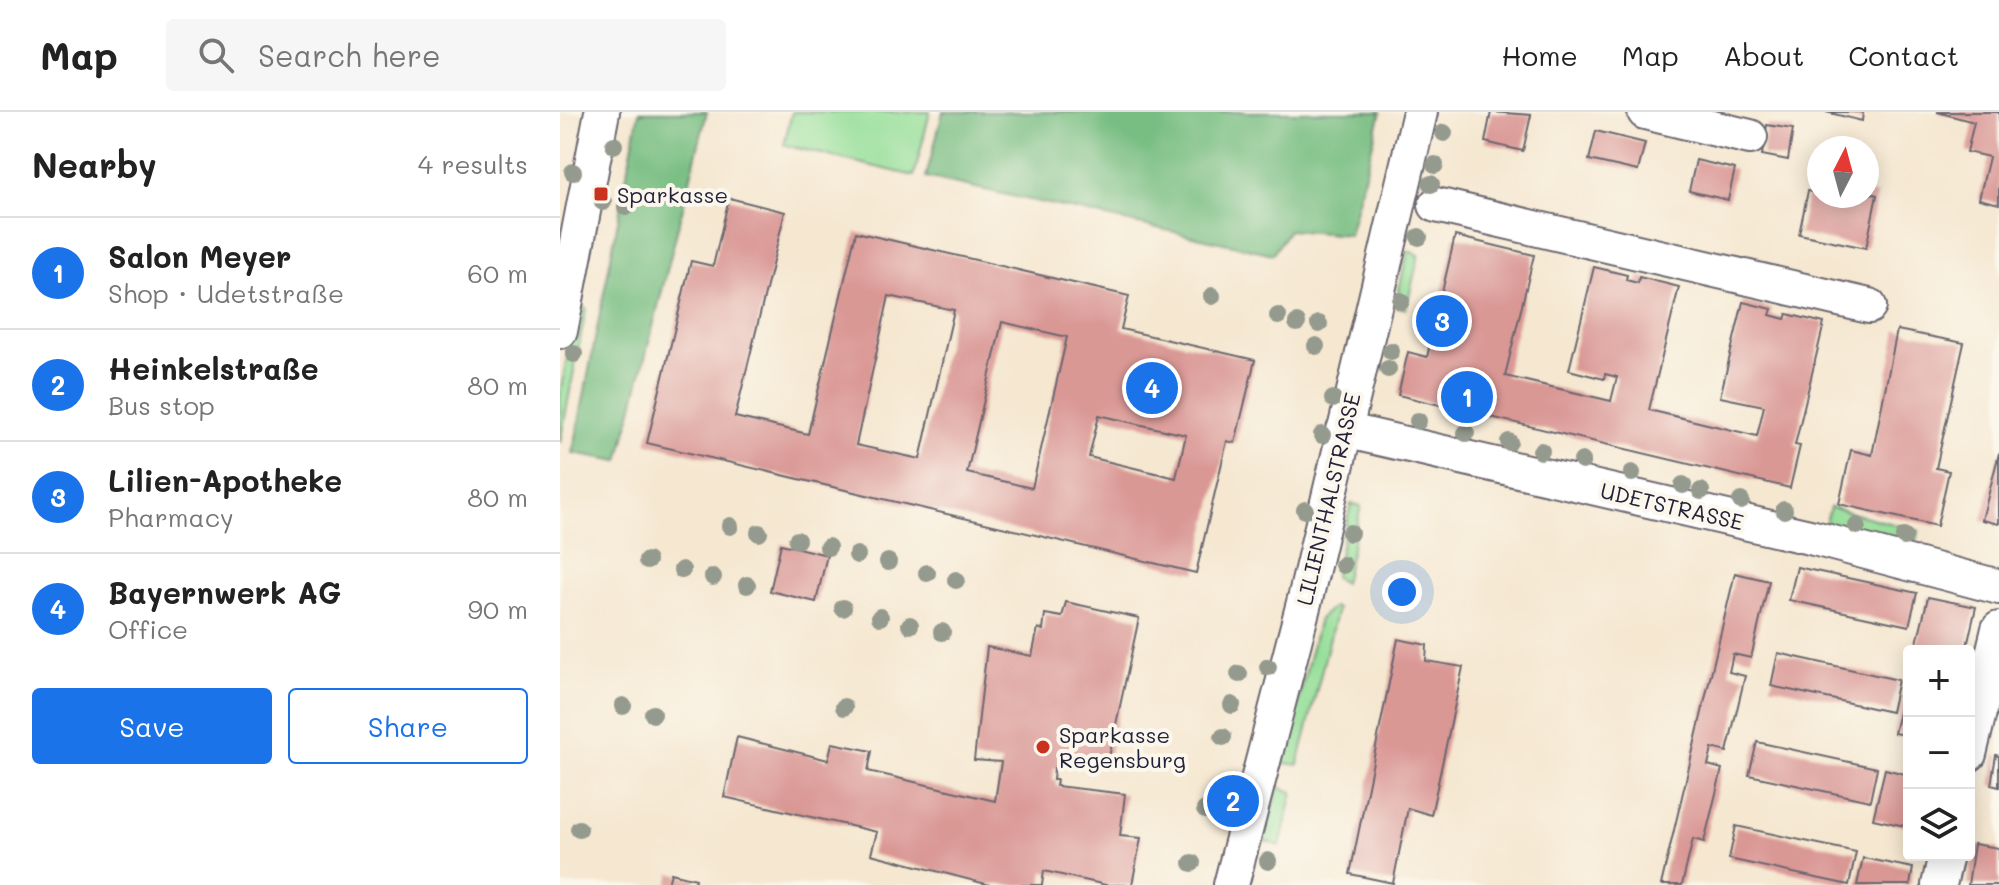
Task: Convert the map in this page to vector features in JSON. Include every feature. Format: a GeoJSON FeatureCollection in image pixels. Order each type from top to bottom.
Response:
{"type":"FeatureCollection","features":[{"type":"Feature","properties":{"kind":"street"},"geometry":{"type":"LineString","coordinates":[[560,331],[602,112]]}},
{"type":"Feature","properties":{"kind":"street","name":"LILIENTHALSTRASSE"},"geometry":{"type":"LineString","coordinates":[[1231,885],[1420,112]]}},
{"type":"Feature","properties":{"kind":"street"},"geometry":{"type":"LineString","coordinates":[[1645,112],[1750,137]]}},
{"type":"Feature","properties":{"kind":"street"},"geometry":{"type":"LineString","coordinates":[[1436,205],[1869,306]]}},
{"type":"Feature","properties":{"kind":"street","name":"UDETSTRASSE"},"geometry":{"type":"LineString","coordinates":[[1344,430],[1814,538],[1999,587]]}},
{"type":"Feature","properties":{"kind":"street"},"geometry":{"type":"LineString","coordinates":[[1975,729],[1999,629]]}},
{"type":"Feature","properties":{"kind":"street"},"geometry":{"type":"LineString","coordinates":[[1939,885],[1945,861]]}},
{"type":"Feature","properties":{"kind":"green space"},"geometry":{"type":"Polygon","coordinates":[[[639,112],[707,112],[619,461],[573,453],[639,112]]]}},
{"type":"Feature","properties":{"kind":"green space"},"geometry":{"type":"Polygon","coordinates":[[[792,112],[930,112],[914,176],[784,145],[792,112]]]}},
{"type":"Feature","properties":{"kind":"green space"},"geometry":{"type":"Polygon","coordinates":[[[943,112],[1381,112],[1349,235],[1289,230],[1273,254],[926,177],[943,112]]]}},
{"type":"Feature","properties":{"kind":"green space"},"geometry":{"type":"Polygon","coordinates":[[[1408,251],[1419,255],[1406,309],[1395,306],[1408,251]]]}},
{"type":"Feature","properties":{"kind":"green space"},"geometry":{"type":"Polygon","coordinates":[[[577,306],[586,308],[560,443],[560,393],[577,306]]]}},
{"type":"Feature","properties":{"kind":"green space"},"geometry":{"type":"Polygon","coordinates":[[[1351,504],[1361,506],[1344,583],[1334,577],[1351,504]]]}},
{"type":"Feature","properties":{"kind":"green space"},"geometry":{"type":"Polygon","coordinates":[[[1830,507],[1919,531],[1917,539],[1907,545],[1825,525],[1830,507]]]}},
{"type":"Feature","properties":{"kind":"green space"},"geometry":{"type":"Polygon","coordinates":[[[1333,607],[1337,609],[1298,765],[1283,763],[1319,619],[1333,607]]]}},
{"type":"Feature","properties":{"kind":"green space"},"geometry":{"type":"Polygon","coordinates":[[[1278,787],[1293,792],[1280,846],[1264,841],[1278,787]]]}},
{"type":"Feature","properties":{"kind":"building"},"geometry":{"type":"Polygon","coordinates":[[[1491,112],[1531,115],[1523,151],[1485,142],[1491,112]]]}},
{"type":"Feature","properties":{"kind":"building"},"geometry":{"type":"Polygon","coordinates":[[[1826,112],[1863,112],[1862,121],[1826,112]]]}},
{"type":"Feature","properties":{"kind":"building"},"geometry":{"type":"Polygon","coordinates":[[[1937,112],[1999,112],[1999,204],[1979,199],[1989,157],[1967,152],[1974,122],[1937,112]]]}},
{"type":"Feature","properties":{"kind":"building"},"geometry":{"type":"Polygon","coordinates":[[[1767,125],[1793,129],[1788,160],[1762,155],[1767,125]]]}},
{"type":"Feature","properties":{"kind":"building"},"geometry":{"type":"Polygon","coordinates":[[[1596,131],[1645,143],[1638,171],[1589,160],[1596,131]]]}},
{"type":"Feature","properties":{"kind":"building"},"geometry":{"type":"Polygon","coordinates":[[[1696,160],[1735,169],[1728,200],[1689,191],[1696,160]]]}},
{"type":"Feature","properties":{"kind":"building"},"geometry":{"type":"Polygon","coordinates":[[[1807,196],[1807,208],[1874,208],[1866,248],[1799,234],[1807,196]]]}},
{"type":"Feature","properties":{"kind":"building"},"geometry":{"type":"Polygon","coordinates":[[[729,198],[785,212],[735,417],[808,434],[856,232],[1129,296],[1121,329],[1255,360],[1235,443],[1227,441],[1196,573],[647,443],[691,261],[713,266],[729,198]],[[889,296],[856,445],[920,459],[954,310],[889,296]],[[1002,322],[967,473],[1032,488],[1067,337],[1002,322]],[[1099,415],[1089,457],[1176,478],[1186,435],[1099,415]]]}},
{"type":"Feature","properties":{"kind":"building"},"geometry":{"type":"Polygon","coordinates":[[[1455,236],[1534,255],[1505,376],[1611,401],[1617,377],[1605,374],[1604,379],[1569,370],[1594,267],[1627,275],[1626,280],[1638,283],[1639,277],[1679,287],[1649,410],[1757,436],[1764,406],[1720,397],[1743,302],[1772,309],[1770,315],[1785,319],[1787,314],[1824,323],[1795,445],[1800,446],[1790,488],[1398,395],[1408,352],[1427,357],[1455,236]]]}},
{"type":"Feature","properties":{"kind":"building"},"geometry":{"type":"Polygon","coordinates":[[[1897,330],[1964,343],[1936,468],[1949,471],[1937,526],[1839,504],[1851,450],[1872,455],[1897,330]]]}},
{"type":"Feature","properties":{"kind":"building"},"geometry":{"type":"Polygon","coordinates":[[[1999,453],[1999,524],[1982,520],[1999,453]]]}},
{"type":"Feature","properties":{"kind":"building"},"geometry":{"type":"Polygon","coordinates":[[[781,544],[827,555],[816,602],[770,591],[781,544]]]}},
{"type":"Feature","properties":{"kind":"building"},"geometry":{"type":"Polygon","coordinates":[[[1797,567],[1917,593],[1909,626],[1789,600],[1797,567]]]}},
{"type":"Feature","properties":{"kind":"building"},"geometry":{"type":"Polygon","coordinates":[[[1735,573],[1769,581],[1751,658],[1733,654],[1729,672],[1745,676],[1727,752],[1712,748],[1708,765],[1722,769],[1704,842],[1693,839],[1682,885],[1661,885],[1735,573]]]}},
{"type":"Feature","properties":{"kind":"building"},"geometry":{"type":"Polygon","coordinates":[[[1928,597],[1976,607],[1967,645],[1916,645],[1928,597]]]}},
{"type":"Feature","properties":{"kind":"building","name":"Sparkasse Regensburg"},"geometry":{"type":"Polygon","coordinates":[[[1066,602],[1139,618],[1109,757],[1067,757],[1065,768],[1054,768],[1053,780],[1057,780],[1056,786],[1125,794],[1120,836],[1141,838],[1132,885],[1106,885],[1044,871],[1042,885],[990,885],[871,854],[877,832],[724,797],[737,737],[828,760],[832,743],[872,751],[868,771],[995,801],[1001,762],[974,760],[987,647],[1032,656],[1038,628],[1043,630],[1045,614],[1062,617],[1066,602]]]}},
{"type":"Feature","properties":{"kind":"building"},"geometry":{"type":"Polygon","coordinates":[[[1398,639],[1427,645],[1426,661],[1463,667],[1431,815],[1408,808],[1393,883],[1350,874],[1398,639]]]}},
{"type":"Feature","properties":{"kind":"building"},"geometry":{"type":"Polygon","coordinates":[[[1778,653],[1898,680],[1891,712],[1771,686],[1778,653]]]}},
{"type":"Feature","properties":{"kind":"building"},"geometry":{"type":"Polygon","coordinates":[[[1903,696],[1903,735],[1894,733],[1903,696]]]}},
{"type":"Feature","properties":{"kind":"building"},"geometry":{"type":"Polygon","coordinates":[[[1757,742],[1877,768],[1870,801],[1749,775],[1757,742]]]}},
{"type":"Feature","properties":{"kind":"building"},"geometry":{"type":"Polygon","coordinates":[[[1996,755],[1999,756],[1999,787],[1991,785],[1996,755]]]}},
{"type":"Feature","properties":{"kind":"building"},"geometry":{"type":"Polygon","coordinates":[[[1885,769],[1903,774],[1903,826],[1873,819],[1885,769]]]}},
{"type":"Feature","properties":{"kind":"building"},"geometry":{"type":"Polygon","coordinates":[[[1736,826],[1856,852],[1849,885],[1729,859],[1736,826]]]}},
{"type":"Feature","properties":{"kind":"building"},"geometry":{"type":"Polygon","coordinates":[[[1975,844],[1999,848],[1999,885],[1968,885],[1972,861],[1975,861],[1975,844]]]}},
{"type":"Feature","properties":{"kind":"building"},"geometry":{"type":"Polygon","coordinates":[[[1863,858],[1913,868],[1910,885],[1857,885],[1863,858]]]}},
{"type":"Feature","properties":{"kind":"building"},"geometry":{"type":"Polygon","coordinates":[[[671,873],[696,879],[694,885],[668,884],[671,873]]]}},
{"type":"Feature","properties":{"kind":"place","name":"Sparkasse"},"geometry":{"type":"Point","coordinates":[601,194]}},
{"type":"Feature","properties":{"kind":"place","name":"Lilien-Apotheke"},"geometry":{"type":"Point","coordinates":[1442,321]}},
{"type":"Feature","properties":{"kind":"place","name":"Bayernwerk AG"},"geometry":{"type":"Point","coordinates":[1152,388]}},
{"type":"Feature","properties":{"kind":"place","name":"Salon Meyer"},"geometry":{"type":"Point","coordinates":[1467,397]}},
{"type":"Feature","properties":{"kind":"place","name":"Sparkasse Regensburg"},"geometry":{"type":"Point","coordinates":[1043,747]}},
{"type":"Feature","properties":{"kind":"place","name":"Heinkelstraße"},"geometry":{"type":"Point","coordinates":[1233,801]}}]}
